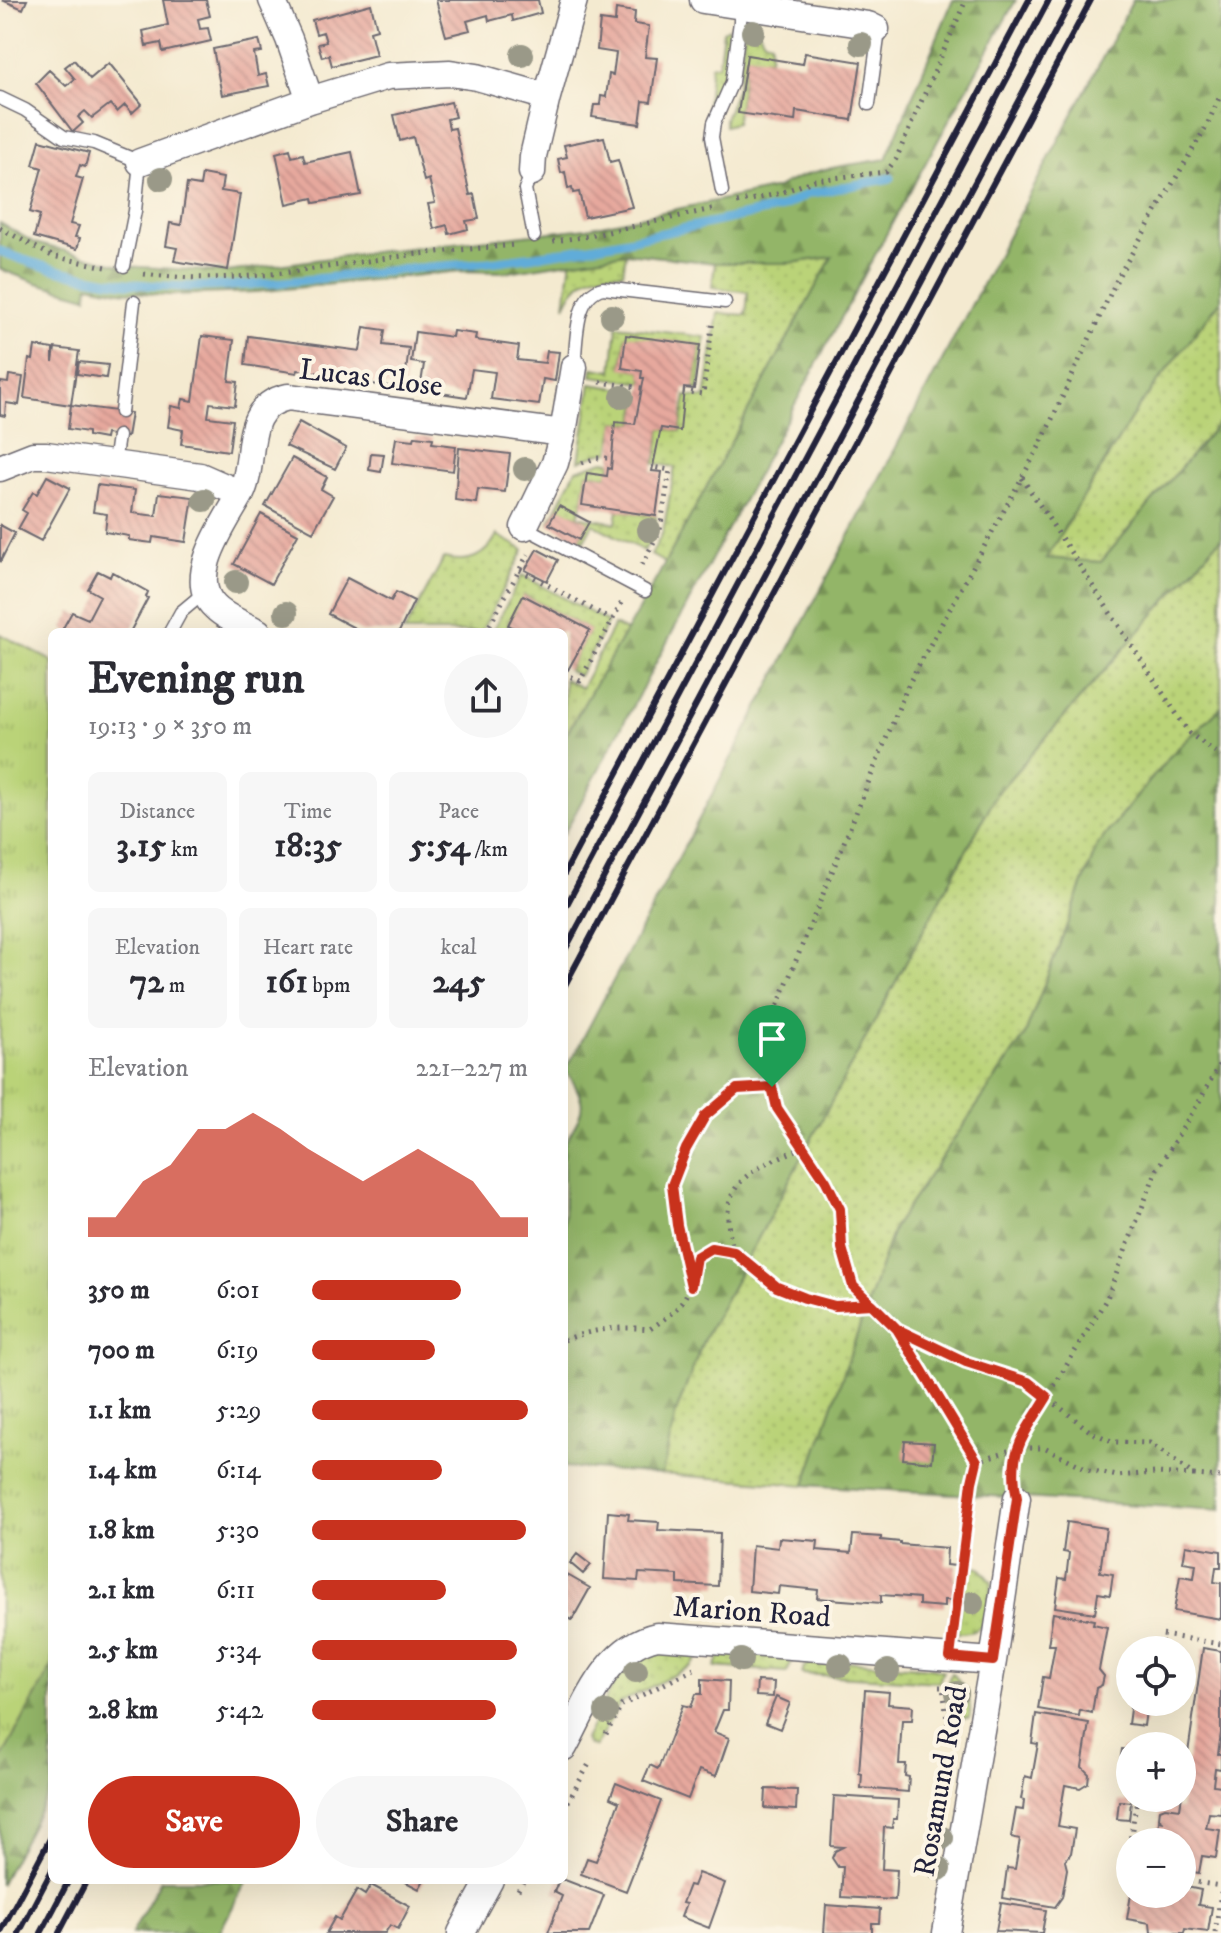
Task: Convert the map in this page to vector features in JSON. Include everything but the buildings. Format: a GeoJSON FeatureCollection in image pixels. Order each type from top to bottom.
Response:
{"type":"FeatureCollection","features":[{"type":"Feature","properties":{"kind":"street"},"geometry":{"type":"LineString","coordinates":[[272,0],[310,100]]}},
{"type":"Feature","properties":{"kind":"street"},"geometry":{"type":"LineString","coordinates":[[532,172],[547,97],[574,0]]}},
{"type":"Feature","properties":{"kind":"street"},"geometry":{"type":"LineString","coordinates":[[703,0],[742,6],[791,6],[876,29]]}},
{"type":"Feature","properties":{"kind":"street"},"geometry":{"type":"LineString","coordinates":[[140,162],[310,100],[388,76],[418,72],[450,73],[477,77],[547,97]]}},
{"type":"Feature","properties":{"kind":"street"},"geometry":{"type":"LineString","coordinates":[[531,531],[583,374]]}},
{"type":"Feature","properties":{"kind":"street","name":"Lucas Close"},"geometry":{"type":"LineString","coordinates":[[205,592],[203,571],[207,558],[248,475],[254,423],[259,413],[276,399],[288,397],[563,433]]}},
{"type":"Feature","properties":{"kind":"street"},"geometry":{"type":"LineString","coordinates":[[0,468],[33,455],[200,476],[241,494]]}},
{"type":"Feature","properties":{"kind":"street"},"geometry":{"type":"LineString","coordinates":[[205,592],[215,608],[251,628]]}},
{"type":"Feature","properties":{"kind":"street","name":"Rosamund Road"},"geometry":{"type":"LineString","coordinates":[[946,1933],[993,1661],[1017,1498]]}},
{"type":"Feature","properties":{"kind":"street","name":"Marion Road"},"geometry":{"type":"LineString","coordinates":[[568,1740],[613,1661],[640,1640],[657,1636],[993,1661]]}},
{"type":"Feature","properties":{"kind":"street"},"geometry":{"type":"LineString","coordinates":[[461,1933],[488,1884]]}},
{"type":"Feature","properties":{"kind":"lane"},"geometry":{"type":"LineString","coordinates":[[722,191],[712,137],[714,123],[730,90],[742,6]]}},
{"type":"Feature","properties":{"kind":"lane"},"geometry":{"type":"LineString","coordinates":[[869,104],[878,38],[876,29]]}},
{"type":"Feature","properties":{"kind":"lane"},"geometry":{"type":"LineString","coordinates":[[0,98],[25,110],[64,137],[94,143],[140,162],[135,211],[124,266]]}},
{"type":"Feature","properties":{"kind":"lane"},"geometry":{"type":"LineString","coordinates":[[532,172],[525,189],[534,236]]}},
{"type":"Feature","properties":{"kind":"lane"},"geometry":{"type":"LineString","coordinates":[[583,374],[583,306],[585,299],[595,289],[720,302]]}},
{"type":"Feature","properties":{"kind":"lane"},"geometry":{"type":"LineString","coordinates":[[121,412],[134,302]]}},
{"type":"Feature","properties":{"kind":"lane"},"geometry":{"type":"LineString","coordinates":[[114,464],[118,436]]}},
{"type":"Feature","properties":{"kind":"lane"},"geometry":{"type":"LineString","coordinates":[[531,531],[645,591]]}},
{"type":"Feature","properties":{"kind":"lane"},"geometry":{"type":"LineString","coordinates":[[172,628],[181,612],[205,592]]}},
{"type":"Feature","properties":{"kind":"path"},"geometry":{"type":"LineString","coordinates":[[950,1744],[943,1687],[950,1657],[977,1461],[897,1329],[853,1286],[842,1248],[840,1209],[777,1108],[767,1069],[771,1022],[908,685],[1022,478],[1119,275],[1207,125],[1221,94]]}},
{"type":"Feature","properties":{"kind":"path"},"geometry":{"type":"LineString","coordinates":[[683,391],[703,394],[720,302]]}},
{"type":"Feature","properties":{"kind":"path"},"geometry":{"type":"LineString","coordinates":[[583,374],[642,388]]}},
{"type":"Feature","properties":{"kind":"path"},"geometry":{"type":"LineString","coordinates":[[578,465],[596,458],[612,458]]}},
{"type":"Feature","properties":{"kind":"path"},"geometry":{"type":"LineString","coordinates":[[648,553],[660,530],[670,470],[653,467]]}},
{"type":"Feature","properties":{"kind":"path"},"geometry":{"type":"LineString","coordinates":[[1022,478],[1189,733],[1221,756]]}},
{"type":"Feature","properties":{"kind":"path"},"geometry":{"type":"LineString","coordinates":[[488,628],[520,570],[531,531]]}},
{"type":"Feature","properties":{"kind":"path"},"geometry":{"type":"LineString","coordinates":[[520,570],[611,622],[580,681],[568,675]]}},
{"type":"Feature","properties":{"kind":"path"},"geometry":{"type":"LineString","coordinates":[[1017,1498],[1012,1474],[1017,1448],[1107,1298],[1157,1169],[1221,1061]]}},
{"type":"Feature","properties":{"kind":"path"},"geometry":{"type":"LineString","coordinates":[[691,1286],[677,1225],[672,1185],[686,1149],[705,1116],[737,1089],[772,1087]]}},
{"type":"Feature","properties":{"kind":"path"},"geometry":{"type":"LineString","coordinates":[[734,1252],[727,1229],[727,1206],[741,1180],[771,1161],[804,1147]]}},
{"type":"Feature","properties":{"kind":"path"},"geometry":{"type":"LineString","coordinates":[[568,1338],[588,1331],[621,1326],[650,1329],[679,1309],[691,1286],[696,1257],[711,1248],[734,1252],[777,1287],[805,1298],[835,1306],[872,1304]]}},
{"type":"Feature","properties":{"kind":"path"},"geometry":{"type":"LineString","coordinates":[[897,1329],[966,1362],[1028,1382],[1091,1432],[1114,1442],[1150,1443],[1194,1475]]}},
{"type":"Feature","properties":{"kind":"path"},"geometry":{"type":"LineString","coordinates":[[977,1461],[1017,1448],[1046,1448],[1089,1470],[1117,1476],[1155,1473],[1221,1477]]}},
{"type":"Feature","properties":{"kind":"path"},"geometry":{"type":"LineString","coordinates":[[1196,1640],[1221,1644]]}},
{"type":"Feature","properties":{"kind":"path"},"geometry":{"type":"LineString","coordinates":[[600,1744],[622,1705],[691,1669],[701,1670]]}},
{"type":"Feature","properties":{"kind":"path"},"geometry":{"type":"LineString","coordinates":[[928,1686],[943,1687]]}},
{"type":"Feature","properties":{"kind":"path"},"geometry":{"type":"LineString","coordinates":[[568,1802],[593,1757]]}},
{"type":"Feature","properties":{"kind":"path"},"geometry":{"type":"LineString","coordinates":[[1196,1883],[1221,1889],[1215,1933]]}},
{"type":"Feature","properties":{"kind":"green space"},"geometry":{"type":"Polygon","coordinates":[[[953,0],[1016,0],[895,218],[568,827],[568,731],[658,576],[832,257],[792,263],[715,263],[626,253],[508,272],[460,271],[255,292],[168,295],[89,285],[87,297],[0,269],[0,223],[35,243],[124,266],[227,272],[587,228],[777,188],[817,171],[886,159],[953,0]]]}},
{"type":"Feature","properties":{"kind":"green space"},"geometry":{"type":"Polygon","coordinates":[[[1133,0],[1221,0],[1221,300],[1137,409],[1046,558],[1101,562],[1221,420],[1221,538],[997,793],[703,1341],[676,1413],[662,1474],[568,1467],[568,1138],[582,1108],[568,1066],[1133,0]]]}},
{"type":"Feature","properties":{"kind":"green space"},"geometry":{"type":"Polygon","coordinates":[[[728,28],[730,65],[705,121],[711,65],[719,62],[723,31],[728,28]]]}},
{"type":"Feature","properties":{"kind":"green space"},"geometry":{"type":"Polygon","coordinates":[[[745,29],[759,31],[764,40],[771,42],[770,59],[747,56],[736,123],[725,126],[738,85],[745,29]]]}},
{"type":"Feature","properties":{"kind":"green space"},"geometry":{"type":"Polygon","coordinates":[[[626,253],[623,273],[603,273],[587,278],[575,289],[565,306],[571,259],[626,253]]]}},
{"type":"Feature","properties":{"kind":"green space"},"geometry":{"type":"Polygon","coordinates":[[[833,256],[665,563],[651,555],[663,532],[675,467],[653,463],[661,428],[680,431],[686,396],[705,398],[718,313],[746,315],[748,292],[712,287],[715,263],[792,263],[833,256]]]}},
{"type":"Feature","properties":{"kind":"green space"},"geometry":{"type":"Polygon","coordinates":[[[1221,300],[1221,420],[1101,562],[1046,559],[1137,409],[1221,300]]]}},
{"type":"Feature","properties":{"kind":"green space"},"geometry":{"type":"Polygon","coordinates":[[[617,326],[705,337],[699,391],[694,389],[700,345],[626,336],[622,367],[642,371],[643,383],[592,376],[593,368],[612,371],[617,326]]]}},
{"type":"Feature","properties":{"kind":"green space"},"geometry":{"type":"Polygon","coordinates":[[[591,384],[636,391],[639,394],[635,424],[615,422],[610,452],[579,461],[591,384]]]}},
{"type":"Feature","properties":{"kind":"green space"},"geometry":{"type":"Polygon","coordinates":[[[604,461],[612,462],[607,476],[587,473],[578,516],[616,523],[618,510],[656,516],[655,531],[644,551],[593,524],[583,542],[579,540],[588,522],[559,507],[549,524],[576,470],[604,461]]]}},
{"type":"Feature","properties":{"kind":"green space"},"geometry":{"type":"Polygon","coordinates":[[[497,535],[524,550],[483,628],[406,628],[444,558],[469,559],[487,549],[497,535]]]}},
{"type":"Feature","properties":{"kind":"green space"},"geometry":{"type":"Polygon","coordinates":[[[1221,538],[1221,707],[1170,756],[1098,844],[1024,1037],[894,1227],[805,1485],[662,1474],[676,1413],[703,1341],[997,793],[1221,538]]]}},
{"type":"Feature","properties":{"kind":"green space"},"geometry":{"type":"Polygon","coordinates":[[[522,575],[608,622],[579,676],[568,670],[589,630],[524,595],[508,624],[515,628],[494,628],[522,575]]]}},
{"type":"Feature","properties":{"kind":"green space"},"geometry":{"type":"Polygon","coordinates":[[[614,625],[626,631],[568,731],[568,681],[581,688],[614,625]]]}},
{"type":"Feature","properties":{"kind":"green space"},"geometry":{"type":"Polygon","coordinates":[[[0,634],[48,659],[48,1673],[0,1761],[0,634]]]}},
{"type":"Feature","properties":{"kind":"green space"},"geometry":{"type":"Polygon","coordinates":[[[1221,707],[1221,1510],[805,1485],[894,1227],[1024,1037],[1098,844],[1170,756],[1221,707]]]}},
{"type":"Feature","properties":{"kind":"green space"},"geometry":{"type":"Polygon","coordinates":[[[965,1566],[980,1568],[992,1582],[990,1602],[983,1625],[969,1632],[957,1633],[965,1566]]]}},
{"type":"Feature","properties":{"kind":"green space"},"geometry":{"type":"Polygon","coordinates":[[[678,1650],[701,1652],[691,1666],[620,1703],[595,1747],[587,1744],[585,1739],[623,1672],[645,1655],[678,1650]]]}},
{"type":"Feature","properties":{"kind":"green space"},"geometry":{"type":"Polygon","coordinates":[[[722,1652],[790,1658],[792,1661],[787,1672],[715,1667],[722,1652]]]}},
{"type":"Feature","properties":{"kind":"green space"},"geometry":{"type":"Polygon","coordinates":[[[817,1659],[943,1671],[939,1682],[802,1674],[804,1667],[817,1659]]]}},
{"type":"Feature","properties":{"kind":"green space"},"geometry":{"type":"Polygon","coordinates":[[[48,1673],[48,1795],[0,1885],[0,1761],[48,1673]]]}},
{"type":"Feature","properties":{"kind":"green space"},"geometry":{"type":"Polygon","coordinates":[[[951,1673],[967,1692],[970,1718],[950,1718],[946,1688],[951,1673]]]}},
{"type":"Feature","properties":{"kind":"green space"},"geometry":{"type":"Polygon","coordinates":[[[159,1884],[245,1884],[219,1933],[132,1933],[159,1884]]]}},
{"type":"Feature","properties":{"kind":"waterway"},"geometry":{"type":"LineString","coordinates":[[0,251],[50,268],[99,279],[148,285],[196,287],[294,281],[491,262],[574,250],[780,208],[808,194],[891,178]]}},
{"type":"Feature","properties":{"kind":"railway"},"geometry":{"type":"LineString","coordinates":[[568,866],[1029,0]]}},
{"type":"Feature","properties":{"kind":"railway"},"geometry":{"type":"LineString","coordinates":[[568,902],[1049,0]]}},
{"type":"Feature","properties":{"kind":"railway"},"geometry":{"type":"LineString","coordinates":[[568,945],[1072,0]]}},
{"type":"Feature","properties":{"kind":"railway"},"geometry":{"type":"LineString","coordinates":[[568,980],[1091,0]]}},
{"type":"Feature","properties":{"kind":"railway"},"geometry":{"type":"LineString","coordinates":[[0,1933],[48,1843]]}},
{"type":"Feature","properties":{"kind":"railway"},"geometry":{"type":"LineString","coordinates":[[19,1933],[48,1878]]}},
{"type":"Feature","properties":{"kind":"railway"},"geometry":{"type":"LineString","coordinates":[[41,1933],[67,1884]]}},
{"type":"Feature","properties":{"kind":"railway"},"geometry":{"type":"LineString","coordinates":[[59,1933],[85,1884]]}},
{"type":"Feature","properties":{"kind":"route"},"geometry":{"type":"LineString","coordinates":[[772,1087],[737,1089],[705,1116],[686,1149],[672,1185],[677,1225],[691,1286],[696,1257],[711,1248],[734,1252],[777,1287],[835,1306],[872,1304],[897,1329],[977,1461],[950,1657],[993,1661],[1017,1498],[1012,1474],[1017,1448],[1047,1397],[1028,1382],[966,1362],[897,1329],[872,1304],[853,1286],[842,1248],[840,1209],[826,1181],[777,1108],[772,1087]]}}]}
